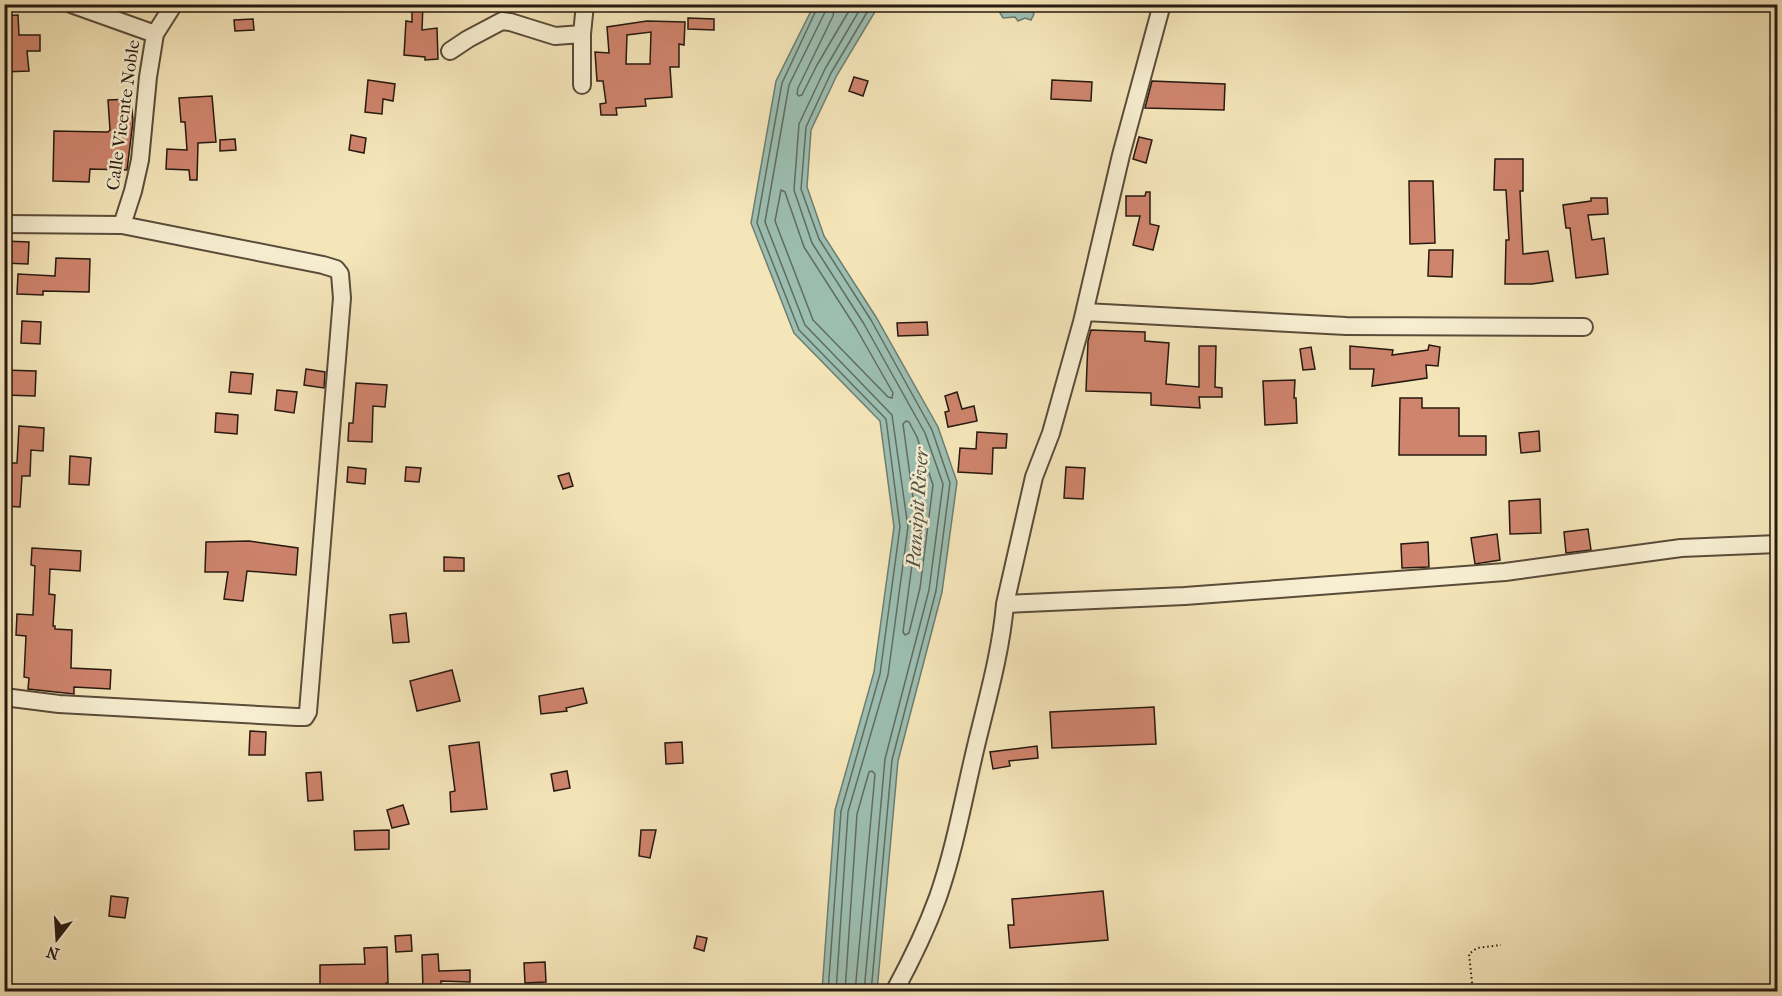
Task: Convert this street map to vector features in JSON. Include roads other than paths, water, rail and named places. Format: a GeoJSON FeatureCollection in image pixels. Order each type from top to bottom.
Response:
{"type":"FeatureCollection","features":[{"type":"Feature","properties":{"kind":"street"},"geometry":{"type":"LineString","coordinates":[[71,4],[155,34]]}},
{"type":"Feature","properties":{"kind":"street","name":"Calle Vicente Noble"},"geometry":{"type":"LineString","coordinates":[[123,225],[140,160],[148,77],[155,34],[174,4]]}},
{"type":"Feature","properties":{"kind":"street"},"geometry":{"type":"LineString","coordinates":[[582,85],[582,33],[585,4]]}},
{"type":"Feature","properties":{"kind":"street"},"geometry":{"type":"LineString","coordinates":[[894,992],[919,945],[939,895],[989,691],[1004,624],[1005,604],[1034,477],[1051,433],[1085,312],[1120,155],[1162,4]]}},
{"type":"Feature","properties":{"kind":"street"},"geometry":{"type":"LineString","coordinates":[[450,51],[502,21],[555,36],[582,33]]}},
{"type":"Feature","properties":{"kind":"street"},"geometry":{"type":"LineString","coordinates":[[4,224],[123,225],[324,265],[336,269],[340,274],[342,298],[308,712],[305,717],[59,704],[4,697]]}},
{"type":"Feature","properties":{"kind":"street"},"geometry":{"type":"LineString","coordinates":[[1085,312],[1346,327],[1584,327]]}},
{"type":"Feature","properties":{"kind":"street"},"geometry":{"type":"LineString","coordinates":[[1005,604],[1185,596],[1505,572],[1681,548],[1778,544]]}},
{"type":"Feature","properties":{"kind":"water"},"geometry":{"type":"Polygon","coordinates":[[[1028,4],[1034,14],[1031,20],[1025,18],[1018,21],[1015,17],[1003,18],[1000,13],[1002,5],[1028,4]]]}},
{"type":"Feature","properties":{"kind":"water","name":"Pansipit River"},"geometry":{"type":"Polygon","coordinates":[[[814,5],[879,5],[837,75],[811,130],[807,187],[824,236],[876,317],[938,427],[957,482],[942,592],[898,761],[877,991],[822,991],[835,810],[874,672],[894,527],[880,421],[794,333],[751,223],[776,81],[814,5]]]}}]}
